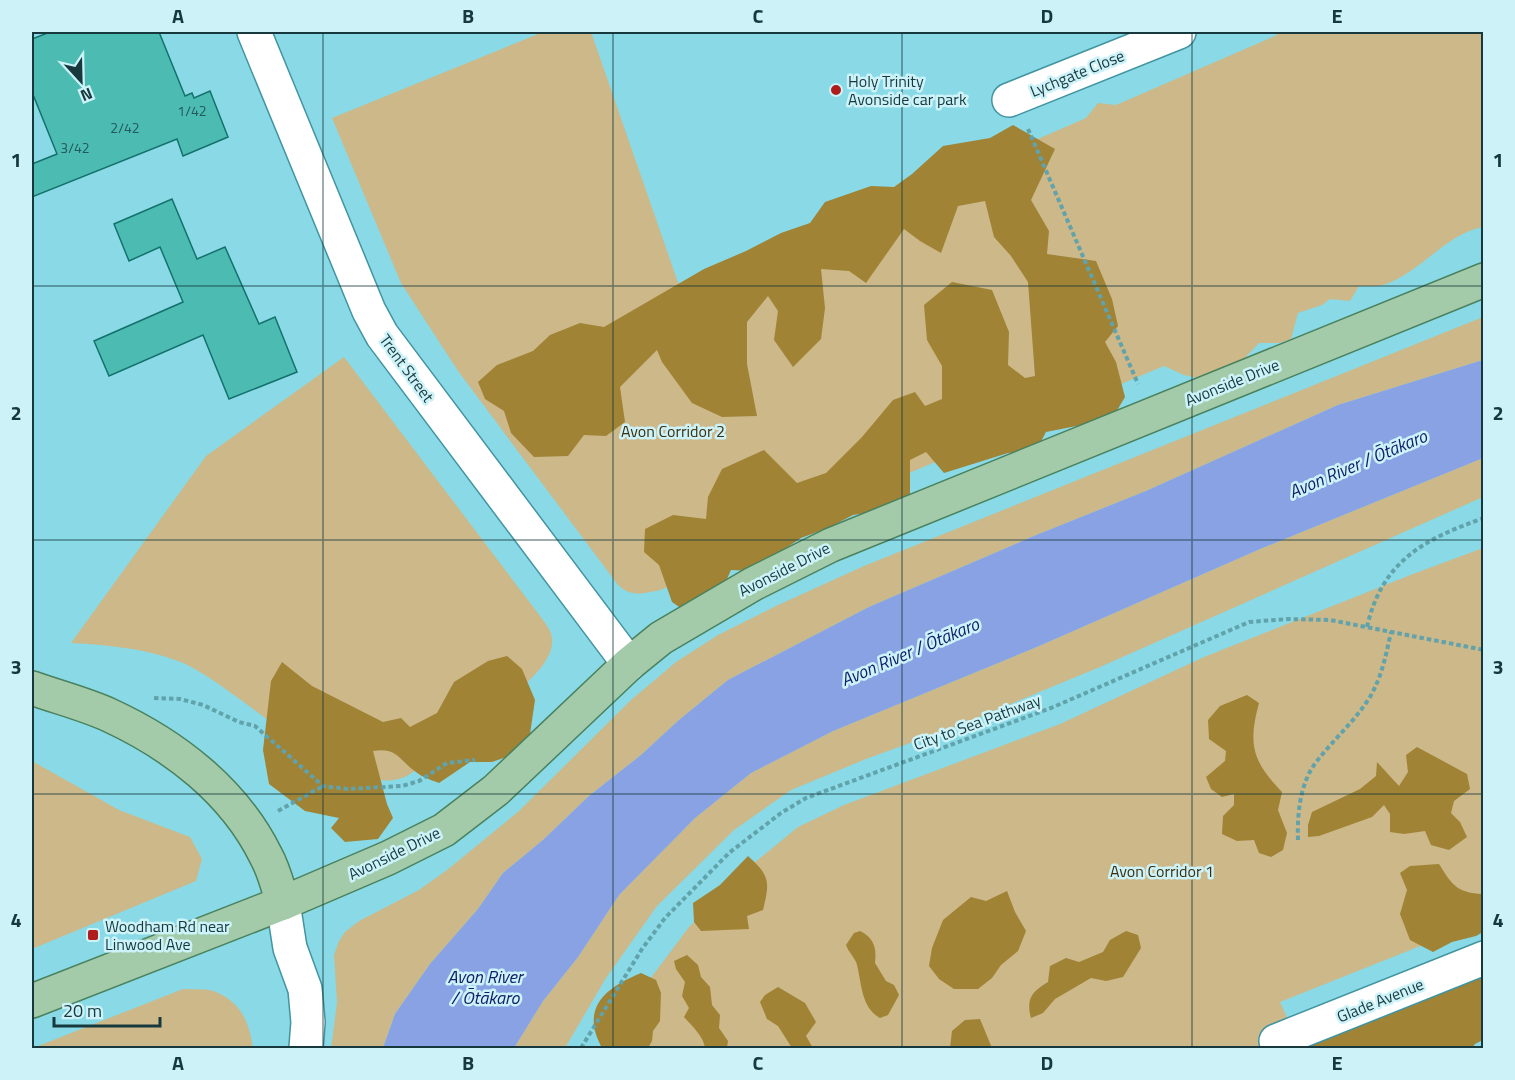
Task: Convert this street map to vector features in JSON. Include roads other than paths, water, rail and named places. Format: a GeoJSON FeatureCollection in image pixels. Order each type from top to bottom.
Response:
{"type":"FeatureCollection","features":[{"type":"Feature","properties":{"kind":"main road","name":"Avonside Drive"},"geometry":{"type":"LineString","coordinates":[[32,1001],[283,903],[388,858],[444,830],[496,790],[629,664],[661,638],[753,584],[831,545],[1484,280]]}},
{"type":"Feature","properties":{"kind":"main road"},"geometry":{"type":"LineString","coordinates":[[32,688],[108,715],[194,766],[222,792],[243,818],[267,857],[283,903]]}},
{"type":"Feature","properties":{"kind":"street","name":"Trent Street"},"geometry":{"type":"LineString","coordinates":[[254,32],[365,300],[382,335],[629,664]]}},
{"type":"Feature","properties":{"kind":"street","name":"Lychgate Close"},"geometry":{"type":"LineString","coordinates":[[1008,100],[1179,32]]}},
{"type":"Feature","properties":{"kind":"street"},"geometry":{"type":"LineString","coordinates":[[283,903],[290,948],[305,989],[308,1022],[306,1048]]}},
{"type":"Feature","properties":{"kind":"street","name":"Glade Avenue"},"geometry":{"type":"LineString","coordinates":[[1276,1041],[1484,958]]}},
{"type":"Feature","properties":{"kind":"water","name":"Avon River / Ōtākaro"},"geometry":{"type":"Polygon","coordinates":[[[1483,360],[1483,458],[1260,549],[1039,646],[833,731],[751,773],[695,818],[619,895],[578,957],[543,1001],[514,1048],[383,1048],[395,1014],[430,964],[478,909],[503,873],[543,840],[589,796],[641,755],[728,680],[869,607],[1146,491],[1338,405],[1483,360]]]}},
{"type":"Feature","properties":{"kind":"place","name":"Holy Trinity Avonside car park"},"geometry":{"type":"Point","coordinates":[836,90]}},
{"type":"Feature","properties":{"kind":"place","name":"Woodham Rd near Linwood Ave"},"geometry":{"type":"Point","coordinates":[93,935]}},
{"type":"Feature","properties":{"kind":"park label","name":"Avon Corridor 2"},"geometry":{"type":"Point","coordinates":[673,431]}},
{"type":"Feature","properties":{"kind":"park label","name":"Avon Corridor 1"},"geometry":{"type":"Point","coordinates":[1162,871]}}]}
